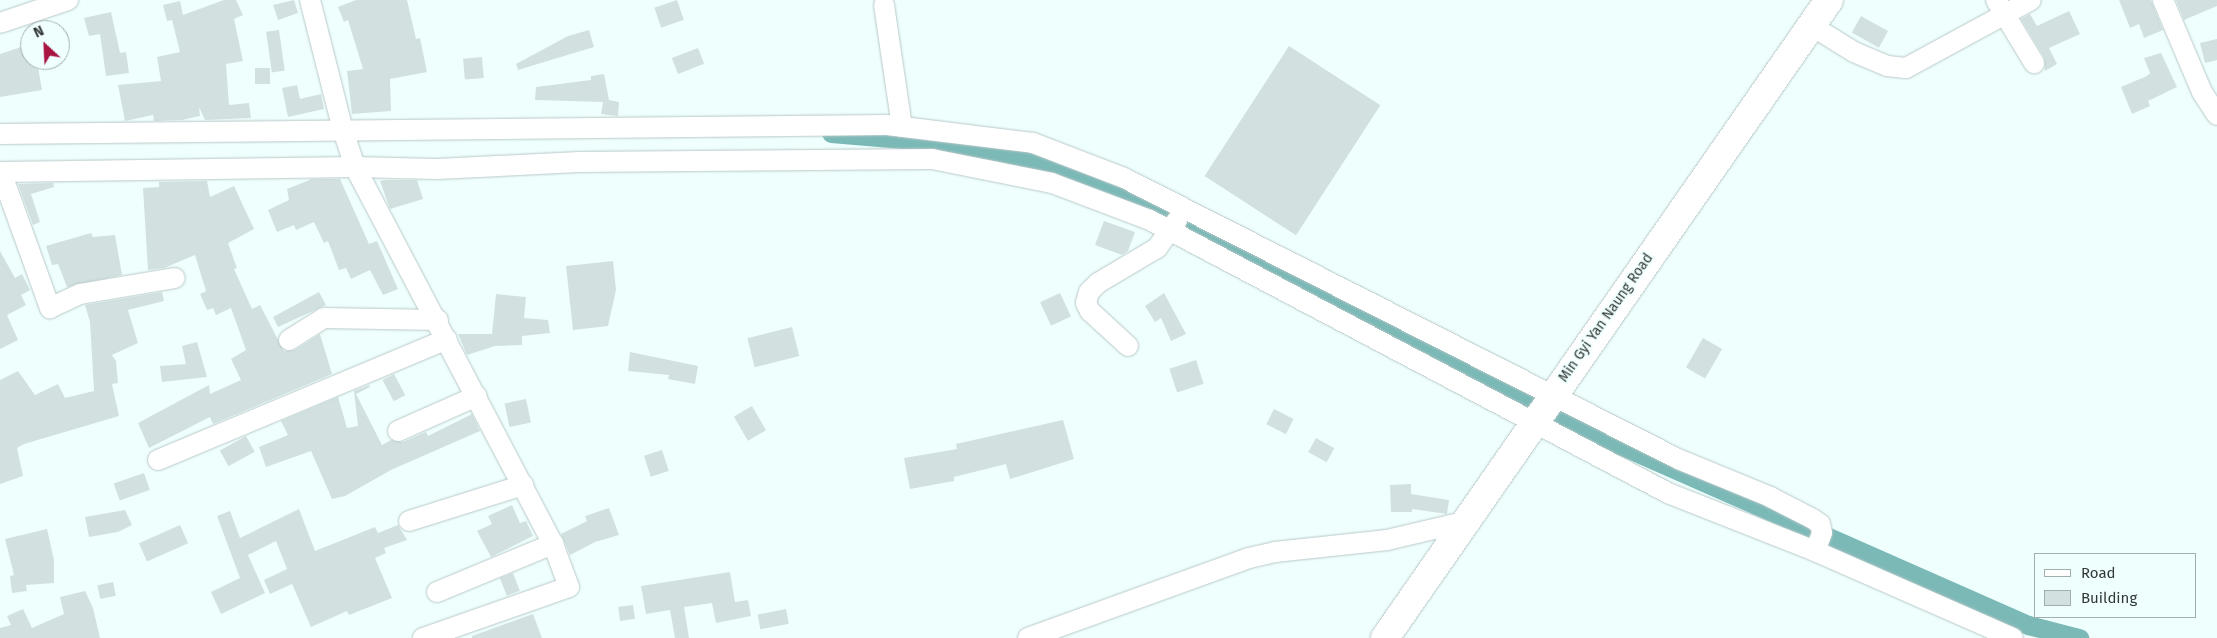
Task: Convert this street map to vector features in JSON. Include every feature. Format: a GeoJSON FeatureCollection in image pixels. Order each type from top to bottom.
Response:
{"type":"FeatureCollection","features":[{"type":"Feature","properties":{"kind":"street"},"geometry":{"type":"LineString","coordinates":[[0,23],[68,0]]}},
{"type":"Feature","properties":{"kind":"street"},"geometry":{"type":"LineString","coordinates":[[310,0],[343,130],[355,167],[438,320],[523,485],[553,544],[569,586],[423,638]]}},
{"type":"Feature","properties":{"kind":"street","name":"Min Gyi Yan Naung Road"},"geometry":{"type":"LineString","coordinates":[[1385,638],[1468,521],[1542,409],[1812,26],[1828,0]]}},
{"type":"Feature","properties":{"kind":"street"},"geometry":{"type":"LineString","coordinates":[[1812,26],[1854,52],[1887,66],[1906,68],[2000,7],[2031,0]]}},
{"type":"Feature","properties":{"kind":"street"},"geometry":{"type":"LineString","coordinates":[[2163,0],[2202,92],[2217,115]]}},
{"type":"Feature","properties":{"kind":"street"},"geometry":{"type":"LineString","coordinates":[[884,5],[902,127]]}},
{"type":"Feature","properties":{"kind":"street"},"geometry":{"type":"LineString","coordinates":[[2000,7],[2034,63]]}},
{"type":"Feature","properties":{"kind":"street"},"geometry":{"type":"LineString","coordinates":[[0,134],[902,127],[1033,143],[1124,178],[1176,221],[1542,409],[1678,459],[1770,497],[1820,524],[1818,543]]}},
{"type":"Feature","properties":{"kind":"street"},"geometry":{"type":"LineString","coordinates":[[175,278],[88,292],[50,308],[0,172],[355,167],[436,169],[579,162],[932,159],[1052,183],[1150,220],[1176,221],[1250,240],[1542,409],[1668,493],[1818,543],[2013,638]]}},
{"type":"Feature","properties":{"kind":"street"},"geometry":{"type":"LineString","coordinates":[[1128,346],[1090,312],[1086,303],[1089,292],[1098,283],[1157,248],[1176,221]]}},
{"type":"Feature","properties":{"kind":"street"},"geometry":{"type":"LineString","coordinates":[[289,340],[324,318],[438,320]]}},
{"type":"Feature","properties":{"kind":"street"},"geometry":{"type":"LineString","coordinates":[[158,460],[448,339]]}},
{"type":"Feature","properties":{"kind":"street"},"geometry":{"type":"LineString","coordinates":[[398,431],[477,396]]}},
{"type":"Feature","properties":{"kind":"street"},"geometry":{"type":"LineString","coordinates":[[409,521],[523,485]]}},
{"type":"Feature","properties":{"kind":"street"},"geometry":{"type":"LineString","coordinates":[[1028,638],[1249,558],[1275,552],[1387,540],[1468,521]]}},
{"type":"Feature","properties":{"kind":"street"},"geometry":{"type":"LineString","coordinates":[[437,592],[553,544]]}},
{"type":"Feature","properties":{"kind":"building"},"geometry":{"type":"Polygon","coordinates":[[[224,0],[236,0],[243,15],[234,19],[243,61],[226,64],[229,105],[249,103],[251,118],[205,120],[199,107],[200,116],[182,120],[154,121],[153,115],[125,121],[118,85],[161,81],[157,57],[180,52],[172,20],[167,21],[163,5],[180,1],[183,15],[224,0]]]}},
{"type":"Feature","properties":{"kind":"building"},"geometry":{"type":"Polygon","coordinates":[[[294,0],[298,13],[278,20],[273,5],[294,0]]]}},
{"type":"Feature","properties":{"kind":"building"},"geometry":{"type":"Polygon","coordinates":[[[356,0],[407,0],[416,39],[420,38],[427,72],[390,79],[391,111],[352,114],[347,71],[363,69],[348,20],[344,22],[338,7],[356,0]]]}},
{"type":"Feature","properties":{"kind":"building"},"geometry":{"type":"Polygon","coordinates":[[[677,0],[684,20],[661,28],[654,8],[677,0]]]}},
{"type":"Feature","properties":{"kind":"building"},"geometry":{"type":"Polygon","coordinates":[[[2119,0],[2151,0],[2163,30],[2144,38],[2139,24],[2130,28],[2119,0]]]}},
{"type":"Feature","properties":{"kind":"building"},"geometry":{"type":"Polygon","coordinates":[[[2176,0],[2217,0],[2217,6],[2184,20],[2176,0]]]}},
{"type":"Feature","properties":{"kind":"building"},"geometry":{"type":"Polygon","coordinates":[[[2069,11],[2080,34],[2049,48],[2057,64],[2045,71],[2044,57],[2021,19],[2030,14],[2037,26],[2069,11]]]}},
{"type":"Feature","properties":{"kind":"building"},"geometry":{"type":"Polygon","coordinates":[[[111,12],[120,53],[126,52],[129,73],[106,76],[100,34],[89,36],[84,18],[111,12]]]}},
{"type":"Feature","properties":{"kind":"building"},"geometry":{"type":"Polygon","coordinates":[[[1861,16],[1888,31],[1879,48],[1852,33],[1861,16]]]}},
{"type":"Feature","properties":{"kind":"building"},"geometry":{"type":"Polygon","coordinates":[[[279,30],[285,71],[272,72],[266,32],[279,30]]]}},
{"type":"Feature","properties":{"kind":"building"},"geometry":{"type":"Polygon","coordinates":[[[589,30],[594,47],[518,70],[516,64],[568,36],[589,30]]]}},
{"type":"Feature","properties":{"kind":"building"},"geometry":{"type":"Polygon","coordinates":[[[2217,39],[2217,60],[2205,63],[2200,43],[2217,39]]]}},
{"type":"Feature","properties":{"kind":"building"},"geometry":{"type":"Polygon","coordinates":[[[1289,46],[1380,105],[1296,235],[1205,176],[1289,46]]]}},
{"type":"Feature","properties":{"kind":"building"},"geometry":{"type":"Polygon","coordinates":[[[20,47],[20,70],[39,70],[42,90],[0,97],[0,54],[20,47]]]}},
{"type":"Feature","properties":{"kind":"building"},"geometry":{"type":"Polygon","coordinates":[[[698,48],[704,64],[678,74],[672,58],[698,48]]]}},
{"type":"Feature","properties":{"kind":"building"},"geometry":{"type":"Polygon","coordinates":[[[2161,53],[2177,87],[2148,101],[2150,106],[2132,114],[2121,87],[2147,76],[2150,73],[2144,58],[2161,53]]]}},
{"type":"Feature","properties":{"kind":"building"},"geometry":{"type":"Polygon","coordinates":[[[482,57],[484,78],[465,80],[463,59],[482,57]]]}},
{"type":"Feature","properties":{"kind":"building"},"geometry":{"type":"Polygon","coordinates":[[[255,68],[270,68],[270,84],[255,84],[255,68]]]}},
{"type":"Feature","properties":{"kind":"building"},"geometry":{"type":"Polygon","coordinates":[[[604,74],[609,100],[619,102],[618,116],[601,114],[603,102],[535,100],[536,87],[591,80],[591,76],[604,74]]]}},
{"type":"Feature","properties":{"kind":"building"},"geometry":{"type":"Polygon","coordinates":[[[297,85],[300,99],[321,94],[324,109],[288,117],[282,88],[297,85]]]}},
{"type":"Feature","properties":{"kind":"building"},"geometry":{"type":"Polygon","coordinates":[[[312,179],[340,179],[369,244],[377,241],[398,289],[383,295],[370,270],[351,279],[346,268],[339,270],[328,241],[324,243],[314,222],[296,230],[294,225],[277,232],[268,210],[289,200],[287,189],[312,179]]]}},
{"type":"Feature","properties":{"kind":"building"},"geometry":{"type":"Polygon","coordinates":[[[417,180],[423,199],[390,209],[380,181],[417,180]]]}},
{"type":"Feature","properties":{"kind":"building"},"geometry":{"type":"Polygon","coordinates":[[[207,181],[210,197],[234,186],[254,229],[228,243],[237,268],[234,269],[252,309],[260,305],[284,351],[295,350],[320,334],[332,374],[213,424],[210,417],[149,448],[138,423],[209,385],[210,394],[241,380],[231,359],[246,350],[231,308],[216,315],[213,308],[207,310],[200,294],[206,291],[195,255],[164,268],[148,270],[143,188],[159,187],[159,182],[207,181]]]}},
{"type":"Feature","properties":{"kind":"building"},"geometry":{"type":"Polygon","coordinates":[[[53,183],[54,187],[31,194],[40,222],[33,225],[18,184],[53,183]]]}},
{"type":"Feature","properties":{"kind":"building"},"geometry":{"type":"Polygon","coordinates":[[[1104,221],[1135,232],[1128,251],[1122,255],[1095,245],[1104,221]]]}},
{"type":"Feature","properties":{"kind":"building"},"geometry":{"type":"Polygon","coordinates":[[[91,233],[93,237],[115,235],[122,275],[67,287],[58,264],[52,265],[46,246],[91,233]]]}},
{"type":"Feature","properties":{"kind":"building"},"geometry":{"type":"Polygon","coordinates":[[[0,251],[15,278],[22,274],[30,290],[21,295],[26,305],[7,315],[18,340],[0,349],[0,251]]]}},
{"type":"Feature","properties":{"kind":"building"},"geometry":{"type":"Polygon","coordinates":[[[613,261],[616,290],[608,326],[573,330],[566,266],[613,261]]]}},
{"type":"Feature","properties":{"kind":"building"},"geometry":{"type":"Polygon","coordinates":[[[162,292],[164,301],[128,310],[138,343],[112,355],[116,361],[118,383],[112,384],[119,416],[24,444],[17,448],[23,476],[0,484],[0,380],[18,371],[35,395],[58,384],[65,398],[94,391],[90,322],[85,305],[162,292]]]}},
{"type":"Feature","properties":{"kind":"building"},"geometry":{"type":"Polygon","coordinates":[[[319,292],[326,305],[278,327],[273,317],[319,292]]]}},
{"type":"Feature","properties":{"kind":"building"},"geometry":{"type":"Polygon","coordinates":[[[1060,293],[1071,317],[1051,326],[1040,302],[1060,293]]]}},
{"type":"Feature","properties":{"kind":"building"},"geometry":{"type":"Polygon","coordinates":[[[1164,293],[1186,334],[1171,341],[1161,318],[1155,322],[1145,306],[1164,293]]]}},
{"type":"Feature","properties":{"kind":"building"},"geometry":{"type":"Polygon","coordinates":[[[496,294],[526,297],[524,318],[548,320],[550,333],[522,336],[522,345],[495,346],[467,355],[458,334],[492,334],[496,294]]]}},
{"type":"Feature","properties":{"kind":"building"},"geometry":{"type":"Polygon","coordinates":[[[792,327],[799,356],[755,367],[747,338],[792,327]]]}},
{"type":"Feature","properties":{"kind":"building"},"geometry":{"type":"Polygon","coordinates":[[[1703,338],[1722,349],[1705,378],[1686,367],[1703,338]]]}},
{"type":"Feature","properties":{"kind":"building"},"geometry":{"type":"Polygon","coordinates":[[[197,342],[207,377],[162,382],[160,366],[186,364],[182,346],[197,342]]]}},
{"type":"Feature","properties":{"kind":"building"},"geometry":{"type":"Polygon","coordinates":[[[630,352],[698,366],[695,384],[668,379],[669,375],[628,371],[630,352]]]}},
{"type":"Feature","properties":{"kind":"building"},"geometry":{"type":"Polygon","coordinates":[[[1196,360],[1204,384],[1177,392],[1169,369],[1196,360]]]}},
{"type":"Feature","properties":{"kind":"building"},"geometry":{"type":"Polygon","coordinates":[[[394,374],[405,395],[394,401],[383,380],[394,374]]]}},
{"type":"Feature","properties":{"kind":"building"},"geometry":{"type":"Polygon","coordinates":[[[369,385],[370,387],[356,394],[382,445],[391,440],[403,442],[426,432],[428,436],[472,414],[480,431],[391,470],[345,496],[332,499],[311,451],[266,467],[259,447],[288,435],[281,421],[338,397],[347,428],[358,426],[354,391],[369,385]]]}},
{"type":"Feature","properties":{"kind":"building"},"geometry":{"type":"Polygon","coordinates":[[[526,399],[531,422],[509,427],[504,404],[526,399]]]}},
{"type":"Feature","properties":{"kind":"building"},"geometry":{"type":"Polygon","coordinates":[[[752,406],[766,430],[748,441],[734,417],[752,406]]]}},
{"type":"Feature","properties":{"kind":"building"},"geometry":{"type":"Polygon","coordinates":[[[1274,409],[1294,419],[1286,434],[1266,424],[1274,409]]]}},
{"type":"Feature","properties":{"kind":"building"},"geometry":{"type":"Polygon","coordinates":[[[1063,420],[1074,459],[1010,479],[1006,464],[954,477],[954,481],[910,489],[904,458],[957,449],[956,444],[1063,420]]]}},
{"type":"Feature","properties":{"kind":"building"},"geometry":{"type":"Polygon","coordinates":[[[246,436],[255,452],[228,466],[220,451],[246,436]]]}},
{"type":"Feature","properties":{"kind":"building"},"geometry":{"type":"Polygon","coordinates":[[[1316,438],[1334,448],[1327,462],[1308,452],[1316,438]]]}},
{"type":"Feature","properties":{"kind":"building"},"geometry":{"type":"Polygon","coordinates":[[[662,450],[669,471],[651,477],[644,456],[662,450]]]}},
{"type":"Feature","properties":{"kind":"building"},"geometry":{"type":"Polygon","coordinates":[[[144,473],[150,490],[120,500],[114,483],[144,473]]]}},
{"type":"Feature","properties":{"kind":"building"},"geometry":{"type":"Polygon","coordinates":[[[1411,484],[1411,494],[1449,500],[1447,514],[1412,509],[1412,512],[1391,512],[1390,485],[1411,484]]]}},
{"type":"Feature","properties":{"kind":"building"},"geometry":{"type":"Polygon","coordinates":[[[512,505],[520,523],[526,521],[533,536],[491,557],[477,531],[492,524],[488,516],[512,505]]]}},
{"type":"Feature","properties":{"kind":"building"},"geometry":{"type":"Polygon","coordinates":[[[609,508],[619,535],[595,542],[570,555],[561,534],[587,521],[585,516],[609,508]]]}},
{"type":"Feature","properties":{"kind":"building"},"geometry":{"type":"Polygon","coordinates":[[[299,509],[315,551],[375,527],[378,533],[398,525],[407,540],[384,548],[386,553],[375,558],[392,598],[349,615],[347,611],[311,627],[292,584],[270,594],[264,580],[287,569],[276,541],[248,555],[265,593],[221,614],[211,592],[240,578],[217,516],[230,511],[240,538],[299,509]]]}},
{"type":"Feature","properties":{"kind":"building"},"geometry":{"type":"Polygon","coordinates":[[[125,510],[132,525],[118,532],[89,537],[85,517],[125,510]]]}},
{"type":"Feature","properties":{"kind":"building"},"geometry":{"type":"Polygon","coordinates":[[[180,525],[188,543],[147,562],[139,543],[180,525]]]}},
{"type":"Feature","properties":{"kind":"building"},"geometry":{"type":"Polygon","coordinates":[[[47,529],[54,560],[54,583],[26,585],[27,591],[12,593],[10,576],[14,575],[5,539],[47,529]]]}},
{"type":"Feature","properties":{"kind":"building"},"geometry":{"type":"Polygon","coordinates":[[[730,572],[735,602],[748,600],[751,616],[716,623],[712,603],[684,607],[689,638],[675,638],[670,610],[646,614],[641,586],[730,572]]]}},
{"type":"Feature","properties":{"kind":"building"},"geometry":{"type":"Polygon","coordinates":[[[513,573],[520,591],[507,596],[500,578],[513,573]]]}},
{"type":"Feature","properties":{"kind":"building"},"geometry":{"type":"Polygon","coordinates":[[[113,582],[116,596],[100,599],[97,585],[113,582]]]}},
{"type":"Feature","properties":{"kind":"building"},"geometry":{"type":"Polygon","coordinates":[[[85,591],[93,608],[100,638],[0,638],[0,628],[11,625],[7,616],[23,609],[32,628],[64,614],[60,597],[85,591]]]}},
{"type":"Feature","properties":{"kind":"building"},"geometry":{"type":"Polygon","coordinates":[[[633,605],[635,619],[620,621],[618,607],[633,605]]]}},
{"type":"Feature","properties":{"kind":"building"},"geometry":{"type":"Polygon","coordinates":[[[786,609],[789,624],[760,629],[758,615],[786,609]]]}},
{"type":"Feature","properties":{"kind":"building"},"geometry":{"type":"Polygon","coordinates":[[[533,614],[542,638],[472,638],[472,636],[533,614]]]}},
{"type":"Feature","properties":{"kind":"waterway"},"geometry":{"type":"LineString","coordinates":[[831,133],[947,143],[1001,152],[1053,167],[1159,208],[1570,423],[2028,625],[2079,638]]}}]}
